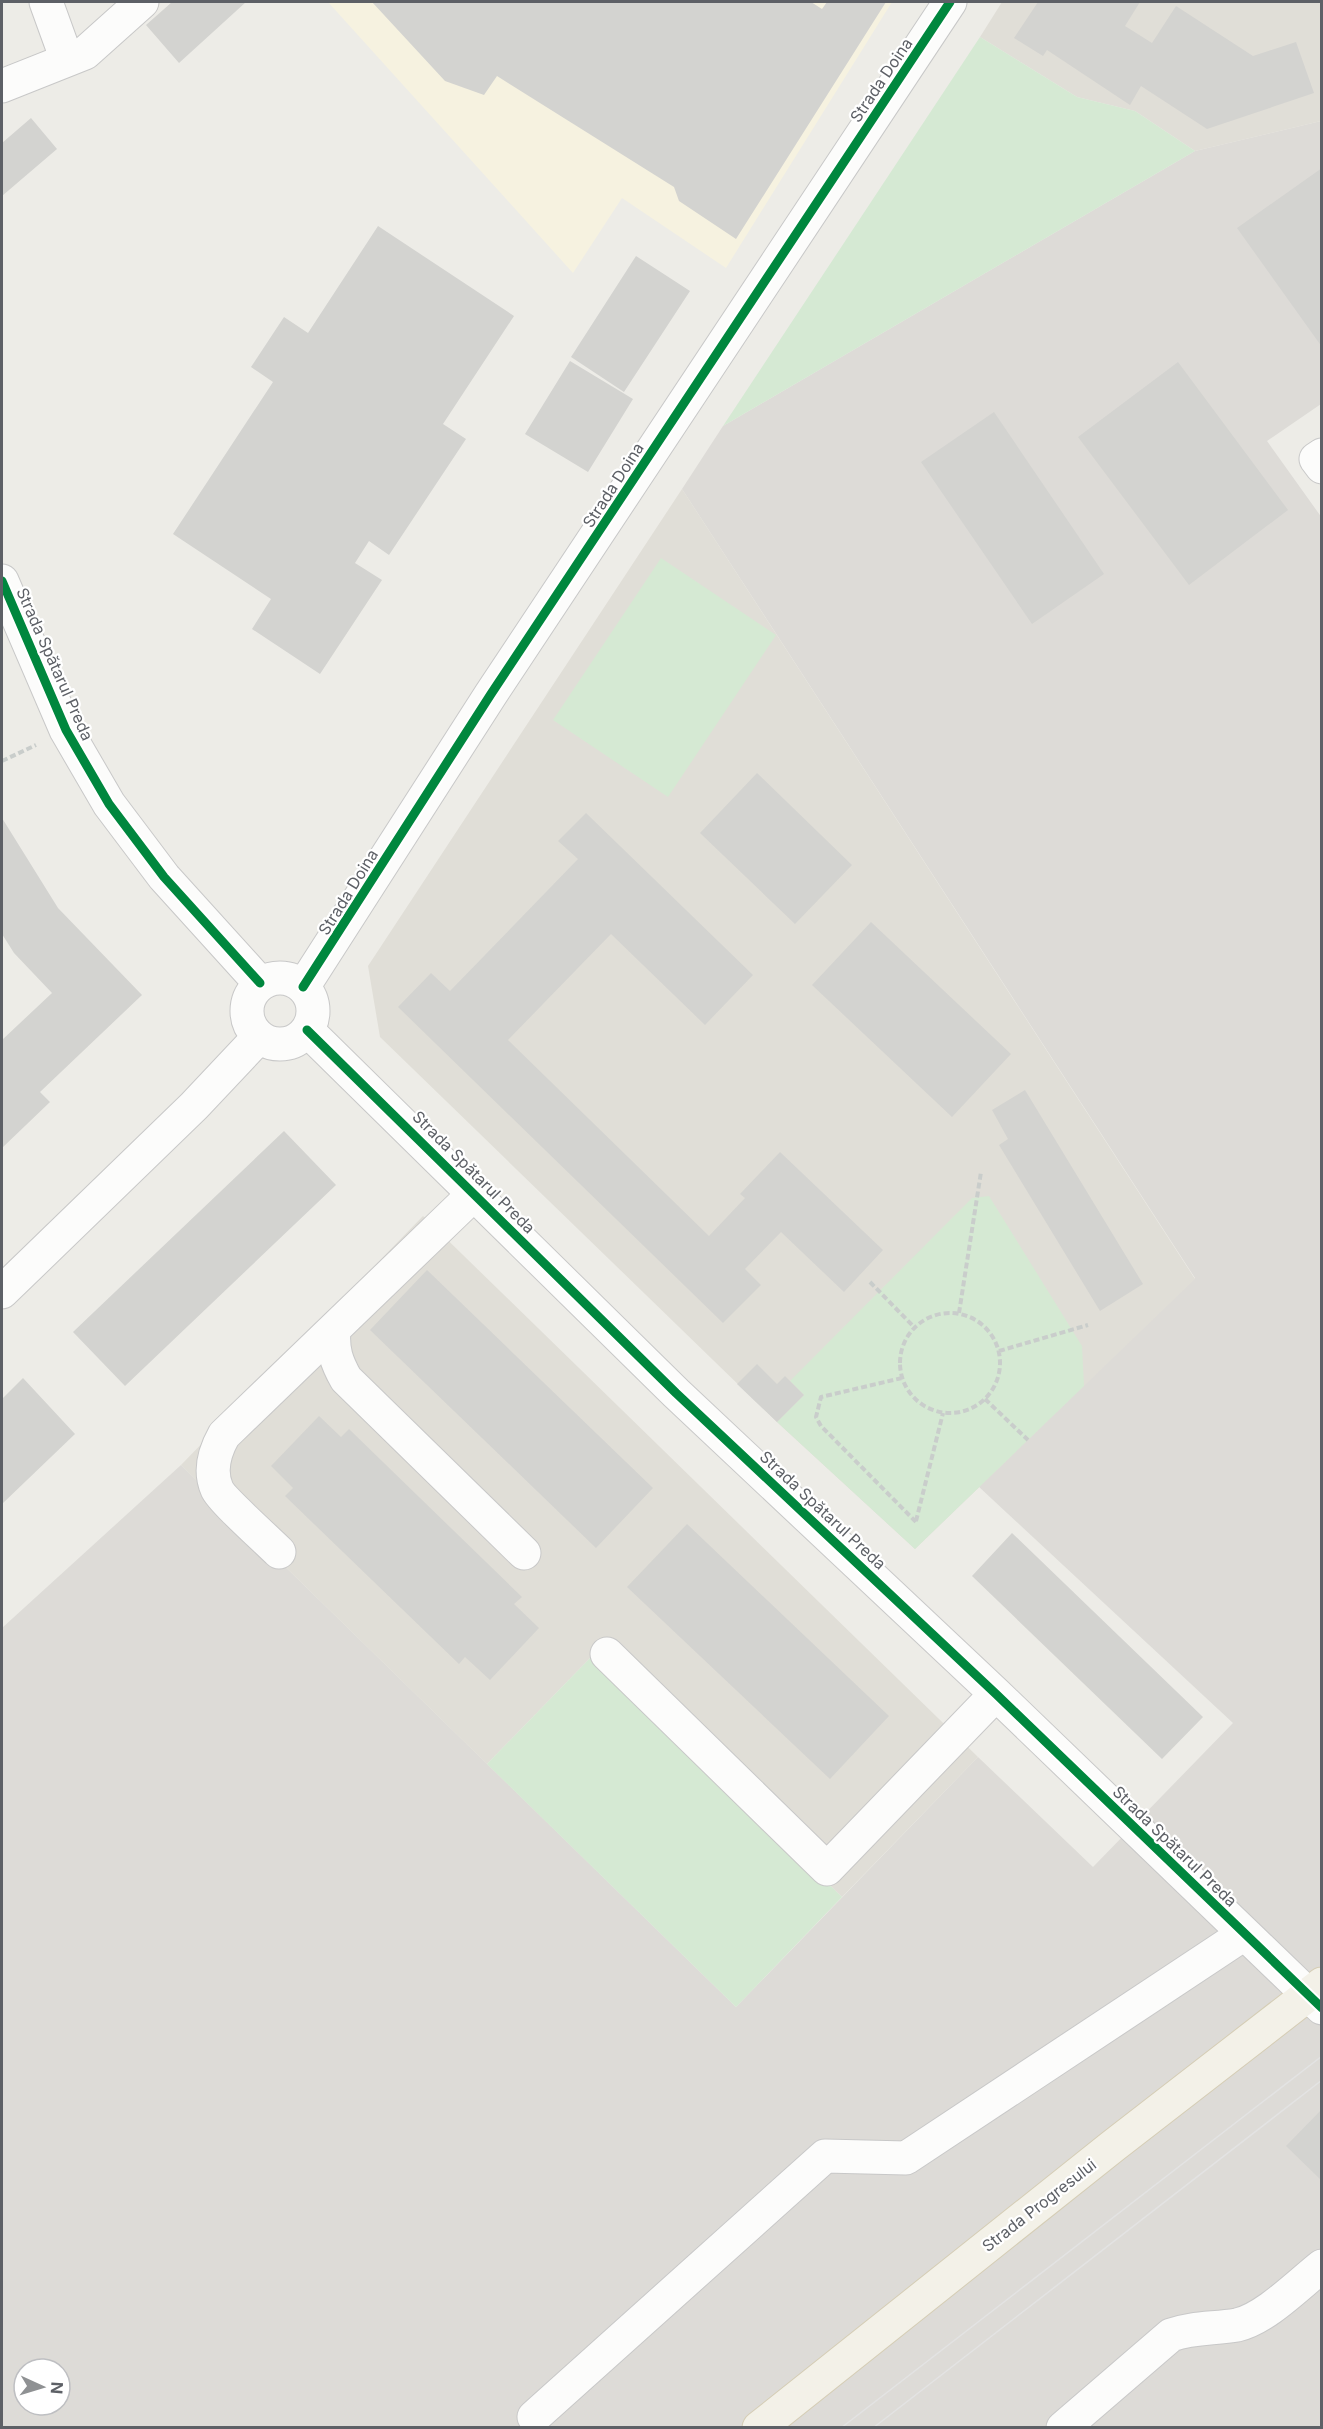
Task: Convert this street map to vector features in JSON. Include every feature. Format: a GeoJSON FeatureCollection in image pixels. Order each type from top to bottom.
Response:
{"type":"FeatureCollection","features":[{"type":"Feature","properties":{"kind":"main road","name":"Strada Progresului"},"geometry":{"type":"LineString","coordinates":[[759,2427],[1317,1996]]}},
{"type":"Feature","properties":{"kind":"street"},"geometry":{"type":"LineString","coordinates":[[46,2],[67,60]]}},
{"type":"Feature","properties":{"kind":"street"},"geometry":{"type":"LineString","coordinates":[[2,86],[85,52],[142,2]]}},
{"type":"Feature","properties":{"kind":"street","name":"Strada Doina"},"geometry":{"type":"LineString","coordinates":[[303,987],[491,694],[950,2]]}},
{"type":"Feature","properties":{"kind":"street"},"geometry":{"type":"LineString","coordinates":[[1322,455],[1316,459],[1322,467]]}},
{"type":"Feature","properties":{"kind":"street","name":"Strada Spătarul Preda"},"geometry":{"type":"LineString","coordinates":[[2,581],[66,730],[109,804],[164,877],[260,983]]}},
{"type":"Feature","properties":{"kind":"street"},"geometry":{"type":"LineString","coordinates":[[278,977],[287,978],[303,987],[312,1003],[311,1022],[307,1030],[290,1043],[268,1042],[252,1030],[246,1010],[253,990],[260,983],[278,977]]}},
{"type":"Feature","properties":{"kind":"street","name":"Strada Spătarul Preda"},"geometry":{"type":"LineString","coordinates":[[307,1030],[676,1393],[996,1694],[1244,1934],[1317,1996]]}},
{"type":"Feature","properties":{"kind":"street"},"geometry":{"type":"LineString","coordinates":[[2,1292],[194,1106],[259,1037]]}},
{"type":"Feature","properties":{"kind":"street"},"geometry":{"type":"LineString","coordinates":[[279,1552],[217,1490],[213,1470],[216,1450],[224,1435],[474,1194]]}},
{"type":"Feature","properties":{"kind":"street"},"geometry":{"type":"LineString","coordinates":[[334,1330],[335,1357],[346,1379],[524,1553]]}},
{"type":"Feature","properties":{"kind":"street"},"geometry":{"type":"LineString","coordinates":[[607,1654],[827,1869],[996,1694]]}},
{"type":"Feature","properties":{"kind":"street"},"geometry":{"type":"LineString","coordinates":[[534,2417],[825,2156],[906,2158],[1244,1934]]}},
{"type":"Feature","properties":{"kind":"street"},"geometry":{"type":"LineString","coordinates":[[1063,2427],[1171,2335],[1187,2330],[1238,2325],[1259,2315],[1322,2265]]}},
{"type":"Feature","properties":{"kind":"path"},"geometry":{"type":"LineString","coordinates":[[958,1312],[981,1172]]}},
{"type":"Feature","properties":{"kind":"path"},"geometry":{"type":"LineString","coordinates":[[870,1282],[914,1327]]}},
{"type":"Feature","properties":{"kind":"path"},"geometry":{"type":"LineString","coordinates":[[942,1312],[958,1312],[973,1317],[985,1326],[999,1351],[999,1377],[985,1399],[965,1411],[943,1413],[917,1402],[908,1391],[902,1378],[900,1351],[914,1327],[927,1318],[942,1312]]}},
{"type":"Feature","properties":{"kind":"path"},"geometry":{"type":"LineString","coordinates":[[999,1351],[1088,1325]]}},
{"type":"Feature","properties":{"kind":"path"},"geometry":{"type":"LineString","coordinates":[[902,1378],[821,1397],[816,1417],[821,1426],[916,1522],[943,1413]]}},
{"type":"Feature","properties":{"kind":"path"},"geometry":{"type":"LineString","coordinates":[[985,1399],[1028,1440]]}},
{"type":"Feature","properties":{"kind":"shaded area"},"geometry":{"type":"Polygon","coordinates":[[[328,2],[892,2],[726,268],[622,198],[573,273],[328,2]]]}},
{"type":"Feature","properties":{"kind":"shaded area"},"geometry":{"type":"Polygon","coordinates":[[[1002,2],[1321,2],[1321,121],[1195,151],[1135,111],[1077,97],[980,37],[1002,2]]]}},
{"type":"Feature","properties":{"kind":"shaded area"},"geometry":{"type":"Polygon","coordinates":[[[1321,121],[1321,404],[1267,441],[1322,518],[1321,2427],[2,2428],[2,1628],[181,1465],[736,2007],[978,1757],[1093,1867],[1233,1723],[978,1486],[1195,1278],[682,489],[723,426],[1195,151],[1321,121]]]}},
{"type":"Feature","properties":{"kind":"shaded area"},"geometry":{"type":"Polygon","coordinates":[[[682,489],[1195,1279],[915,1549],[777,1422],[380,1037],[368,966],[682,489]]]}},
{"type":"Feature","properties":{"kind":"shaded area"},"geometry":{"type":"Polygon","coordinates":[[[423,1216],[978,1757],[842,1897],[593,1655],[487,1764],[181,1465],[423,1216]]]}},
{"type":"Feature","properties":{"kind":"green space"},"geometry":{"type":"Polygon","coordinates":[[[980,37],[1077,97],[1135,111],[1195,151],[723,426],[980,37]]]}},
{"type":"Feature","properties":{"kind":"green space"},"geometry":{"type":"Polygon","coordinates":[[[661,558],[776,635],[668,797],[553,720],[661,558]]]}},
{"type":"Feature","properties":{"kind":"green space"},"geometry":{"type":"Polygon","coordinates":[[[989,1196],[1082,1346],[1084,1386],[915,1549],[777,1422],[804,1395],[790,1381],[972,1198],[989,1196]]]}},
{"type":"Feature","properties":{"kind":"green space"},"geometry":{"type":"Polygon","coordinates":[[[593,1655],[842,1897],[736,2007],[487,1764],[593,1655]]]}},
{"type":"Feature","properties":{"kind":"building"},"geometry":{"type":"Polygon","coordinates":[[[172,2],[246,2],[179,63],[146,25],[172,2]]]}},
{"type":"Feature","properties":{"kind":"building"},"geometry":{"type":"Polygon","coordinates":[[[372,2],[811,2],[822,9],[827,2],[886,2],[736,239],[679,201],[674,187],[497,76],[484,95],[445,81],[372,2]]]}},
{"type":"Feature","properties":{"kind":"building"},"geometry":{"type":"Polygon","coordinates":[[[1038,2],[1140,2],[1125,26],[1152,43],[1176,6],[1253,56],[1296,42],[1314,93],[1207,129],[1141,86],[1130,105],[1047,50],[1043,56],[1014,38],[1038,2]]]}},
{"type":"Feature","properties":{"kind":"building"},"geometry":{"type":"Polygon","coordinates":[[[31,118],[57,149],[2,196],[2,143],[31,118]]]}},
{"type":"Feature","properties":{"kind":"building"},"geometry":{"type":"Polygon","coordinates":[[[1322,168],[1322,347],[1237,228],[1322,168]]]}},
{"type":"Feature","properties":{"kind":"building"},"geometry":{"type":"Polygon","coordinates":[[[378,226],[514,316],[443,424],[466,439],[389,555],[369,541],[355,563],[382,580],[320,674],[252,629],[271,599],[173,534],[273,382],[251,367],[284,317],[308,333],[378,226]]]}},
{"type":"Feature","properties":{"kind":"building"},"geometry":{"type":"Polygon","coordinates":[[[636,256],[690,291],[624,392],[571,357],[636,256]]]}},
{"type":"Feature","properties":{"kind":"building"},"geometry":{"type":"Polygon","coordinates":[[[570,361],[633,399],[588,472],[525,434],[570,361]]]}},
{"type":"Feature","properties":{"kind":"building"},"geometry":{"type":"Polygon","coordinates":[[[1178,362],[1288,510],[1189,585],[1078,437],[1178,362]]]}},
{"type":"Feature","properties":{"kind":"building"},"geometry":{"type":"Polygon","coordinates":[[[994,412],[1104,574],[1032,624],[921,462],[994,412]]]}},
{"type":"Feature","properties":{"kind":"building"},"geometry":{"type":"Polygon","coordinates":[[[757,773],[852,865],[795,924],[700,833],[757,773]]]}},
{"type":"Feature","properties":{"kind":"building"},"geometry":{"type":"Polygon","coordinates":[[[586,813],[753,975],[705,1025],[611,934],[508,1040],[709,1236],[745,1198],[740,1194],[780,1152],[883,1250],[844,1292],[781,1232],[745,1269],[761,1285],[723,1323],[398,1007],[431,973],[450,991],[578,859],[558,841],[586,813]]]}},
{"type":"Feature","properties":{"kind":"building"},"geometry":{"type":"Polygon","coordinates":[[[2,818],[58,908],[142,995],[40,1092],[50,1102],[2,1148],[2,1040],[52,993],[14,953],[2,934],[2,818]]]}},
{"type":"Feature","properties":{"kind":"building"},"geometry":{"type":"Polygon","coordinates":[[[871,922],[1011,1054],[952,1117],[812,985],[871,922]]]}},
{"type":"Feature","properties":{"kind":"building"},"geometry":{"type":"Polygon","coordinates":[[[1025,1090],[1143,1284],[1100,1311],[999,1145],[1008,1139],[992,1110],[1025,1090]]]}},
{"type":"Feature","properties":{"kind":"building"},"geometry":{"type":"Polygon","coordinates":[[[284,1131],[336,1185],[125,1386],[73,1332],[284,1131]]]}},
{"type":"Feature","properties":{"kind":"building"},"geometry":{"type":"Polygon","coordinates":[[[427,1270],[653,1488],[596,1548],[370,1330],[427,1270]]]}},
{"type":"Feature","properties":{"kind":"building"},"geometry":{"type":"Polygon","coordinates":[[[757,1364],[777,1384],[785,1376],[804,1395],[777,1422],[737,1384],[757,1364]]]}},
{"type":"Feature","properties":{"kind":"building"},"geometry":{"type":"Polygon","coordinates":[[[23,1378],[75,1434],[2,1504],[2,1399],[23,1378]]]}},
{"type":"Feature","properties":{"kind":"building"},"geometry":{"type":"Polygon","coordinates":[[[319,1416],[341,1437],[349,1429],[522,1597],[514,1604],[539,1628],[490,1680],[465,1657],[459,1664],[285,1496],[293,1488],[271,1466],[319,1416]]]}},
{"type":"Feature","properties":{"kind":"building"},"geometry":{"type":"Polygon","coordinates":[[[687,1524],[889,1716],[830,1779],[627,1587],[687,1524]]]}},
{"type":"Feature","properties":{"kind":"building"},"geometry":{"type":"Polygon","coordinates":[[[1012,1533],[1203,1717],[1162,1759],[972,1576],[1012,1533]]]}},
{"type":"Feature","properties":{"kind":"building"},"geometry":{"type":"Polygon","coordinates":[[[1322,2109],[1322,2181],[1286,2146],[1322,2109]]]}},
{"type":"Feature","properties":{"kind":"tram line"},"geometry":{"type":"LineString","coordinates":[[841,2428],[1322,2056]]}},
{"type":"Feature","properties":{"kind":"tram line"},"geometry":{"type":"LineString","coordinates":[[873,2428],[1322,2080]]}},
{"type":"Feature","properties":{"kind":"cycle path"},"geometry":{"type":"LineString","coordinates":[[303,987],[491,694],[950,2]]}},
{"type":"Feature","properties":{"kind":"cycle path"},"geometry":{"type":"LineString","coordinates":[[2,581],[66,730],[109,804],[164,877],[260,983]]}},
{"type":"Feature","properties":{"kind":"cycle path"},"geometry":{"type":"LineString","coordinates":[[307,1030],[676,1393],[996,1694],[1322,2008]]}}]}
